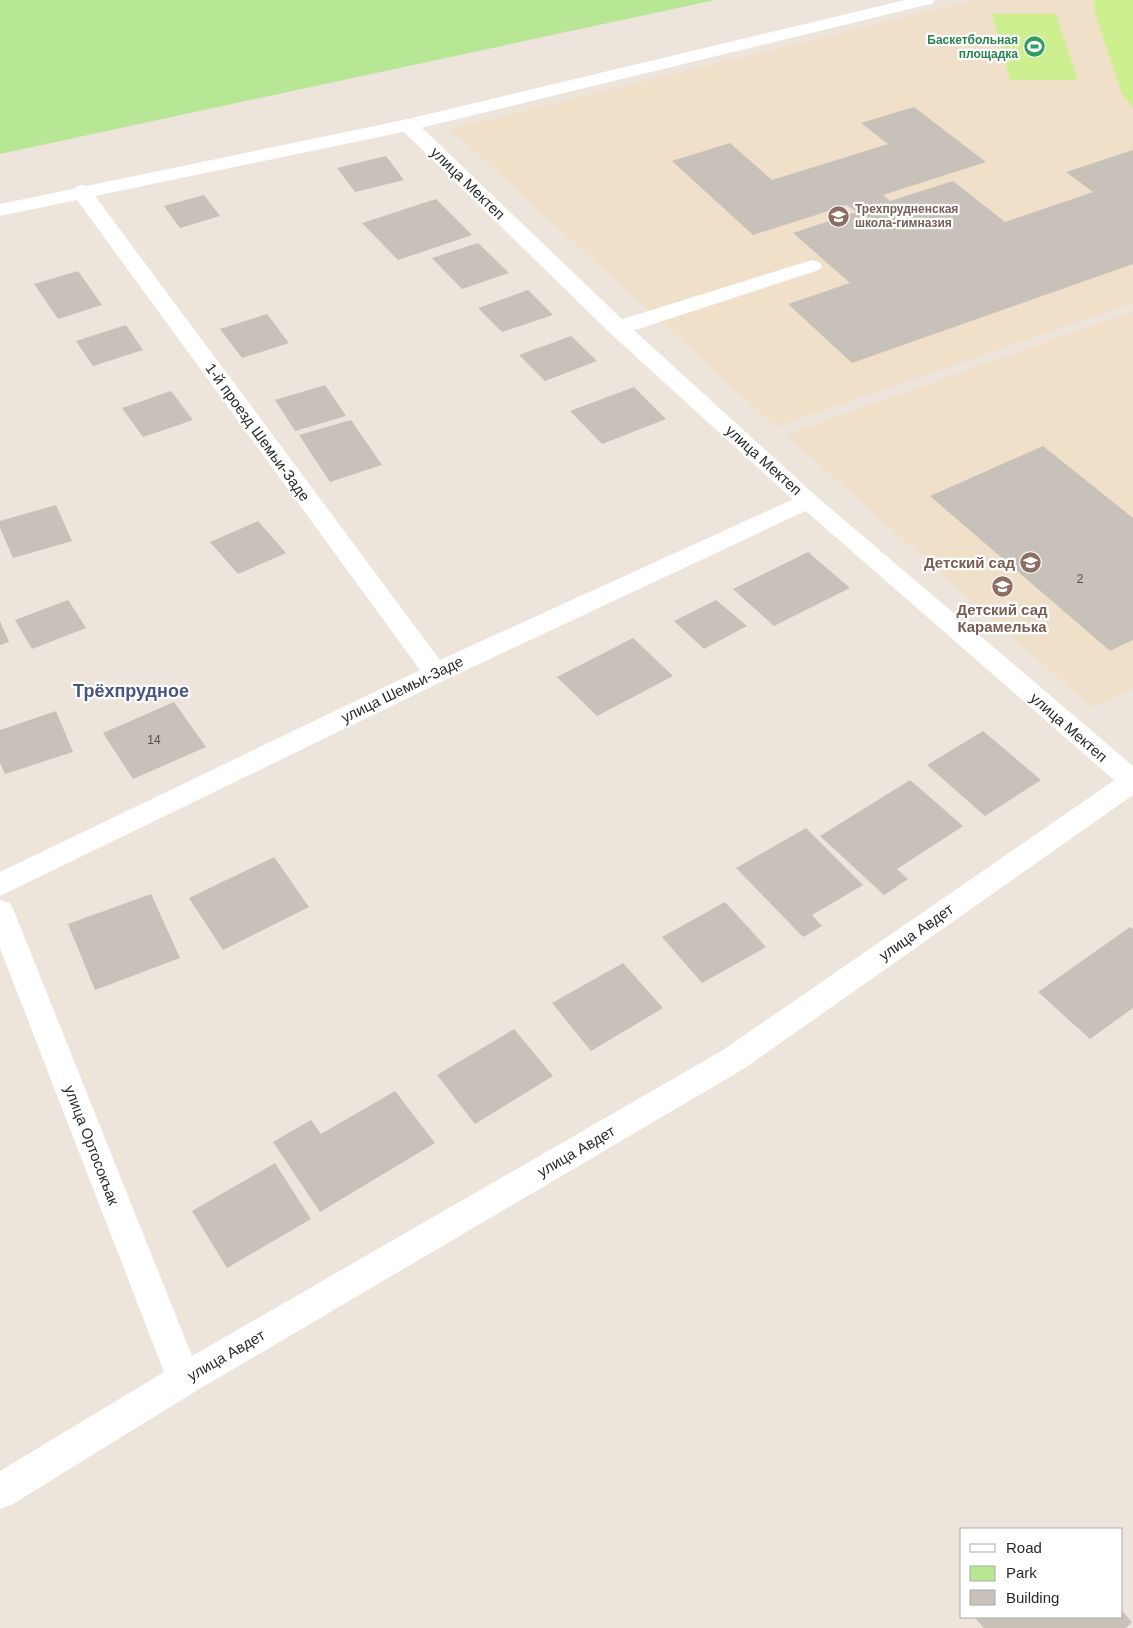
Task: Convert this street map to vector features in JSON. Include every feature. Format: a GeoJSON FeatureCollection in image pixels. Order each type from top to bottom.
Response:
{"type":"FeatureCollection","features":[{"type":"Feature","properties":{"kind":"street"},"geometry":{"type":"LineString","coordinates":[[0,210],[80,191],[408,125],[926,0]]}},
{"type":"Feature","properties":{"kind":"street","name":"улица Мектеп"},"geometry":{"type":"LineString","coordinates":[[408,125],[618,328],[808,501],[1133,782]]}},
{"type":"Feature","properties":{"kind":"street","name":"1-й проезд Шемьи-Заде"},"geometry":{"type":"LineString","coordinates":[[80,191],[436,673]]}},
{"type":"Feature","properties":{"kind":"street"},"geometry":{"type":"LineString","coordinates":[[618,328],[812,266]]}},
{"type":"Feature","properties":{"kind":"street","name":"улица Шемьи-Заде"},"geometry":{"type":"LineString","coordinates":[[0,885],[436,673],[808,501]]}},
{"type":"Feature","properties":{"kind":"street","name":"улица Авдет"},"geometry":{"type":"LineString","coordinates":[[0,1491],[184,1379],[734,1059],[1133,782]]}},
{"type":"Feature","properties":{"kind":"street","name":"улица Ортосокъак"},"geometry":{"type":"LineString","coordinates":[[0,911],[184,1379]]}},
{"type":"Feature","properties":{"kind":"shaded area","name":"Трехпрудненская школа-гимназия"},"geometry":{"type":"Polygon","coordinates":[[[975,0],[1133,0],[1133,303],[776,427],[450,129],[975,0]]]}},
{"type":"Feature","properties":{"kind":"shaded area","name":"Детский сад"},"geometry":{"type":"Polygon","coordinates":[[[1133,311],[1133,689],[1091,707],[786,435],[1133,311]]]}},
{"type":"Feature","properties":{"kind":"green space"},"geometry":{"type":"Polygon","coordinates":[[[0,0],[715,0],[0,154],[0,0]]]}},
{"type":"Feature","properties":{"kind":"green space"},"geometry":{"type":"Polygon","coordinates":[[[1094,0],[1133,0],[1133,108],[1122,94],[1095,14],[1094,0]]]}},
{"type":"Feature","properties":{"kind":"green space","name":"Баскетбольная площадка"},"geometry":{"type":"Polygon","coordinates":[[[992,14],[1056,14],[1078,80],[1010,80],[992,14]]]}},
{"type":"Feature","properties":{"kind":"building","name":"Трехпрудненская школа-гимназия"},"geometry":{"type":"Polygon","coordinates":[[[914,107],[986,162],[883,195],[890,201],[953,181],[1005,222],[1093,192],[1066,172],[1133,150],[1133,264],[852,363],[788,304],[850,283],[793,233],[856,212],[847,205],[753,235],[672,161],[730,143],[772,180],[888,144],[861,123],[914,107]]]}},
{"type":"Feature","properties":{"kind":"building"},"geometry":{"type":"Polygon","coordinates":[[[386,156],[404,180],[355,192],[337,168],[386,156]]]}},
{"type":"Feature","properties":{"kind":"building"},"geometry":{"type":"Polygon","coordinates":[[[204,195],[220,216],[180,228],[164,206],[204,195]]]}},
{"type":"Feature","properties":{"kind":"building"},"geometry":{"type":"Polygon","coordinates":[[[436,199],[472,235],[398,260],[362,223],[436,199]]]}},
{"type":"Feature","properties":{"kind":"building"},"geometry":{"type":"Polygon","coordinates":[[[478,243],[509,273],[462,289],[432,258],[478,243]]]}},
{"type":"Feature","properties":{"kind":"building"},"geometry":{"type":"Polygon","coordinates":[[[78,271],[102,305],[58,319],[34,284],[78,271]]]}},
{"type":"Feature","properties":{"kind":"building"},"geometry":{"type":"Polygon","coordinates":[[[528,290],[553,315],[502,332],[478,308],[528,290]]]}},
{"type":"Feature","properties":{"kind":"building"},"geometry":{"type":"Polygon","coordinates":[[[267,314],[289,343],[242,358],[220,329],[267,314]]]}},
{"type":"Feature","properties":{"kind":"building"},"geometry":{"type":"Polygon","coordinates":[[[126,325],[143,350],[93,366],[76,341],[126,325]]]}},
{"type":"Feature","properties":{"kind":"building"},"geometry":{"type":"Polygon","coordinates":[[[571,336],[597,361],[545,381],[519,355],[571,336]]]}},
{"type":"Feature","properties":{"kind":"building"},"geometry":{"type":"Polygon","coordinates":[[[325,385],[346,416],[295,431],[275,400],[325,385]]]}},
{"type":"Feature","properties":{"kind":"building"},"geometry":{"type":"Polygon","coordinates":[[[634,387],[666,419],[602,444],[570,411],[634,387]]]}},
{"type":"Feature","properties":{"kind":"building"},"geometry":{"type":"Polygon","coordinates":[[[171,391],[193,420],[143,437],[122,408],[171,391]]]}},
{"type":"Feature","properties":{"kind":"building"},"geometry":{"type":"Polygon","coordinates":[[[351,420],[382,465],[330,482],[299,435],[351,420]]]}},
{"type":"Feature","properties":{"kind":"building","name":"Детский сад Карамелька"},"geometry":{"type":"Polygon","coordinates":[[[1043,446],[1133,518],[1133,640],[1110,651],[930,496],[1043,446]]]}},
{"type":"Feature","properties":{"kind":"building"},"geometry":{"type":"Polygon","coordinates":[[[56,505],[72,541],[13,558],[0,528],[0,521],[56,505]]]}},
{"type":"Feature","properties":{"kind":"building"},"geometry":{"type":"Polygon","coordinates":[[[258,521],[286,553],[238,574],[210,542],[258,521]]]}},
{"type":"Feature","properties":{"kind":"building"},"geometry":{"type":"Polygon","coordinates":[[[808,552],[850,588],[774,626],[733,589],[808,552]]]}},
{"type":"Feature","properties":{"kind":"building"},"geometry":{"type":"Polygon","coordinates":[[[68,600],[86,628],[32,649],[15,620],[68,600]]]}},
{"type":"Feature","properties":{"kind":"building"},"geometry":{"type":"Polygon","coordinates":[[[716,600],[747,626],[704,649],[674,621],[716,600]]]}},
{"type":"Feature","properties":{"kind":"building"},"geometry":{"type":"Polygon","coordinates":[[[0,621],[9,642],[0,645],[0,621]]]}},
{"type":"Feature","properties":{"kind":"building"},"geometry":{"type":"Polygon","coordinates":[[[633,638],[673,676],[597,716],[557,677],[633,638]]]}},
{"type":"Feature","properties":{"kind":"building"},"geometry":{"type":"Polygon","coordinates":[[[174,702],[206,747],[133,779],[103,733],[174,702]]]}},
{"type":"Feature","properties":{"kind":"building"},"geometry":{"type":"Polygon","coordinates":[[[56,711],[73,752],[5,774],[0,763],[0,730],[56,711]]]}},
{"type":"Feature","properties":{"kind":"building"},"geometry":{"type":"Polygon","coordinates":[[[983,731],[1041,780],[985,816],[927,765],[983,731]]]}},
{"type":"Feature","properties":{"kind":"building"},"geometry":{"type":"Polygon","coordinates":[[[910,780],[963,826],[897,869],[908,879],[884,895],[820,836],[910,780]]]}},
{"type":"Feature","properties":{"kind":"building"},"geometry":{"type":"Polygon","coordinates":[[[806,828],[863,885],[812,915],[822,926],[803,937],[736,868],[806,828]]]}},
{"type":"Feature","properties":{"kind":"building"},"geometry":{"type":"Polygon","coordinates":[[[274,857],[309,907],[223,950],[189,898],[274,857]]]}},
{"type":"Feature","properties":{"kind":"building"},"geometry":{"type":"Polygon","coordinates":[[[151,894],[180,958],[95,990],[68,924],[151,894]]]}},
{"type":"Feature","properties":{"kind":"building"},"geometry":{"type":"Polygon","coordinates":[[[725,902],[766,947],[702,983],[662,937],[725,902]]]}},
{"type":"Feature","properties":{"kind":"building"},"geometry":{"type":"Polygon","coordinates":[[[1130,927],[1133,929],[1133,1008],[1090,1039],[1038,992],[1130,927]]]}},
{"type":"Feature","properties":{"kind":"building"},"geometry":{"type":"Polygon","coordinates":[[[623,963],[663,1008],[591,1051],[552,1003],[623,963]]]}},
{"type":"Feature","properties":{"kind":"building"},"geometry":{"type":"Polygon","coordinates":[[[514,1029],[553,1076],[475,1124],[437,1075],[514,1029]]]}},
{"type":"Feature","properties":{"kind":"building"},"geometry":{"type":"Polygon","coordinates":[[[395,1091],[435,1143],[320,1212],[273,1142],[311,1120],[321,1134],[395,1091]]]}},
{"type":"Feature","properties":{"kind":"building"},"geometry":{"type":"Polygon","coordinates":[[[275,1163],[311,1219],[227,1268],[192,1211],[275,1163]]]}},
{"type":"Feature","properties":{"kind":"building"},"geometry":{"type":"Polygon","coordinates":[[[1123,1612],[1132,1622],[1126,1628],[984,1628],[975,1618],[1123,1618],[1123,1612]]]}},
{"type":"Feature","properties":{"kind":"place","name":"Баскетбольная площадка"},"geometry":{"type":"Point","coordinates":[1034,47]}},
{"type":"Feature","properties":{"kind":"place","name":"Трехпрудненская школа-гимназия"},"geometry":{"type":"Point","coordinates":[839,216]}},
{"type":"Feature","properties":{"kind":"place","name":"Детский сад"},"geometry":{"type":"Point","coordinates":[1031,562]}},
{"type":"Feature","properties":{"kind":"place","name":"Детский сад Карамелька"},"geometry":{"type":"Point","coordinates":[1002,586]}},
{"type":"Feature","properties":{"kind":"district","name":"Трёхпрудное"},"geometry":{"type":"Point","coordinates":[131,691]}}]}
